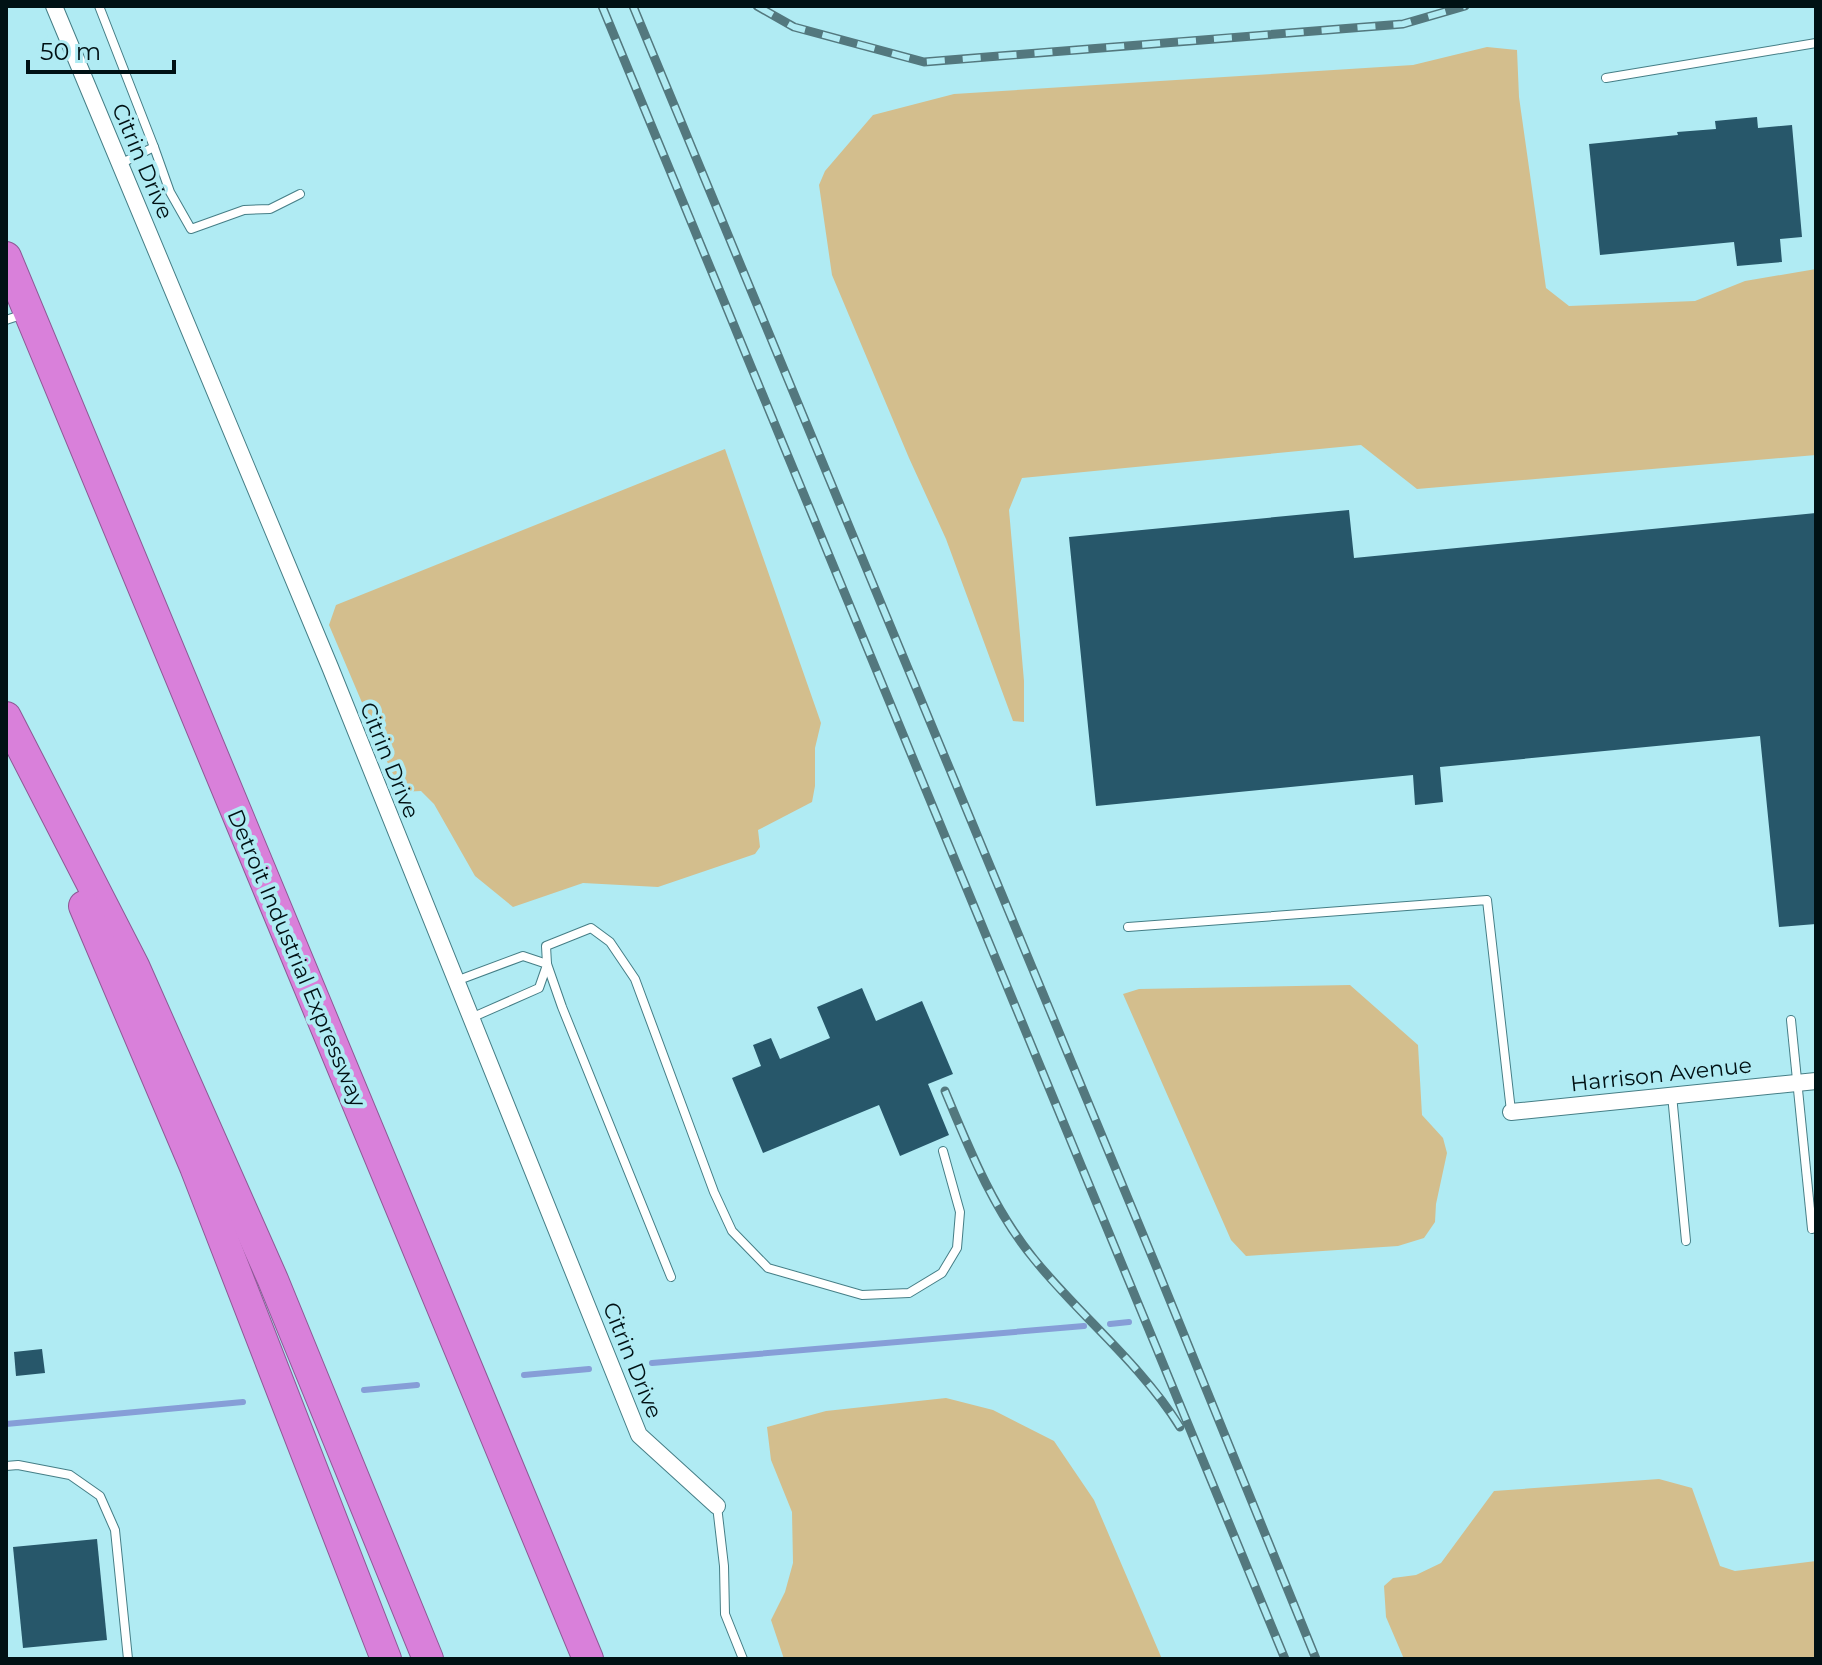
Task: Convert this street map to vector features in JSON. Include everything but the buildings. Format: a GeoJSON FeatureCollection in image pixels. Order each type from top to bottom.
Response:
{"type":"FeatureCollection","features":[{"type":"Feature","properties":{"kind":"highway","name":"Detroit Industrial Expressway"},"geometry":{"type":"LineString","coordinates":[[6,257],[18,316],[588,1659]]}},
{"type":"Feature","properties":{"kind":"highway"},"geometry":{"type":"LineString","coordinates":[[6,717],[141,980],[273,1280],[428,1659]]}},
{"type":"Feature","properties":{"kind":"highway"},"geometry":{"type":"LineString","coordinates":[[6,724],[195,1167],[386,1659]]}},
{"type":"Feature","properties":{"kind":"street","name":"Citrin Drive"},"geometry":{"type":"LineString","coordinates":[[54,6],[330,667],[639,1435],[717,1506]]}},
{"type":"Feature","properties":{"kind":"street","name":"Harrison Avenue"},"geometry":{"type":"LineString","coordinates":[[1511,1112],[1816,1081]]}},
{"type":"Feature","properties":{"kind":"lane"},"geometry":{"type":"LineString","coordinates":[[99,6],[170,192],[191,229],[244,210],[270,209],[300,194]]}},
{"type":"Feature","properties":{"kind":"lane"},"geometry":{"type":"LineString","coordinates":[[1606,78],[1816,43]]}},
{"type":"Feature","properties":{"kind":"lane"},"geometry":{"type":"LineString","coordinates":[[120,164],[154,147]]}},
{"type":"Feature","properties":{"kind":"lane"},"geometry":{"type":"LineString","coordinates":[[1128,927],[1487,900],[1511,1112]]}},
{"type":"Feature","properties":{"kind":"lane"},"geometry":{"type":"LineString","coordinates":[[671,1277],[547,964],[546,946],[591,928],[610,942],[635,979],[714,1192],[732,1231],[768,1268],[862,1295],[909,1293],[942,1273],[957,1248],[960,1212],[943,1151]]}},
{"type":"Feature","properties":{"kind":"lane"},"geometry":{"type":"LineString","coordinates":[[456,981],[523,956],[547,964]]}},
{"type":"Feature","properties":{"kind":"lane"},"geometry":{"type":"LineString","coordinates":[[471,1018],[539,988],[547,964]]}},
{"type":"Feature","properties":{"kind":"lane"},"geometry":{"type":"LineString","coordinates":[[1791,1020],[1812,1229]]}},
{"type":"Feature","properties":{"kind":"lane"},"geometry":{"type":"LineString","coordinates":[[1672,1095],[1686,1241]]}},
{"type":"Feature","properties":{"kind":"lane"},"geometry":{"type":"LineString","coordinates":[[6,1466],[18,1465],[70,1475],[100,1496],[115,1530],[128,1659]]}},
{"type":"Feature","properties":{"kind":"lane"},"geometry":{"type":"LineString","coordinates":[[717,1506],[724,1566],[725,1614],[743,1659]]}},
{"type":"Feature","properties":{"kind":"shaded area"},"geometry":{"type":"Polygon","coordinates":[[[1487,47],[1517,50],[1519,97],[1546,288],[1569,306],[1695,301],[1745,281],[1816,269],[1816,455],[1417,489],[1361,445],[1022,478],[1009,510],[1024,681],[1024,722],[1013,721],[946,539],[832,275],[819,185],[825,171],[873,115],[954,94],[1413,65],[1487,47]]]}},
{"type":"Feature","properties":{"kind":"shaded area"},"geometry":{"type":"Polygon","coordinates":[[[725,449],[821,723],[815,748],[812,802],[758,830],[760,847],[755,854],[658,887],[583,883],[513,907],[475,876],[434,804],[421,791],[400,792],[329,625],[336,605],[725,449]]]}},
{"type":"Feature","properties":{"kind":"shaded area"},"geometry":{"type":"Polygon","coordinates":[[[1350,985],[1418,1045],[1422,1115],[1443,1138],[1447,1153],[1435,1222],[1424,1238],[1398,1246],[1246,1256],[1231,1240],[1123,994],[1139,989],[1350,985]]]}},
{"type":"Feature","properties":{"kind":"shaded area"},"geometry":{"type":"Polygon","coordinates":[[[946,1398],[993,1410],[1054,1441],[1094,1500],[1162,1659],[784,1659],[771,1620],[785,1592],[793,1563],[792,1512],[771,1460],[767,1427],[826,1411],[946,1398]]]}},
{"type":"Feature","properties":{"kind":"shaded area"},"geometry":{"type":"Polygon","coordinates":[[[1659,1479],[1692,1488],[1720,1566],[1735,1571],[1816,1561],[1816,1659],[1404,1659],[1386,1617],[1384,1586],[1393,1578],[1416,1575],[1441,1563],[1494,1491],[1659,1479]]]}},
{"type":"Feature","properties":{"kind":"waterway"},"geometry":{"type":"LineString","coordinates":[[1110,1324],[1129,1322]]}},
{"type":"Feature","properties":{"kind":"waterway"},"geometry":{"type":"LineString","coordinates":[[652,1363],[1084,1326]]}},
{"type":"Feature","properties":{"kind":"waterway"},"geometry":{"type":"LineString","coordinates":[[524,1375],[589,1369]]}},
{"type":"Feature","properties":{"kind":"waterway"},"geometry":{"type":"LineString","coordinates":[[364,1390],[417,1385]]}},
{"type":"Feature","properties":{"kind":"waterway"},"geometry":{"type":"LineString","coordinates":[[6,1424],[243,1402]]}},
{"type":"Feature","properties":{"kind":"railway"},"geometry":{"type":"LineString","coordinates":[[602,6],[1285,1659]]}},
{"type":"Feature","properties":{"kind":"railway"},"geometry":{"type":"LineString","coordinates":[[633,6],[1316,1659]]}},
{"type":"Feature","properties":{"kind":"railway"},"geometry":{"type":"LineString","coordinates":[[757,6],[794,27],[924,62],[1403,24],[1465,6]]}},
{"type":"Feature","properties":{"kind":"railway"},"geometry":{"type":"LineString","coordinates":[[945,1091],[984,1179],[1019,1240],[1052,1280],[1129,1361],[1180,1427]]}}]}
